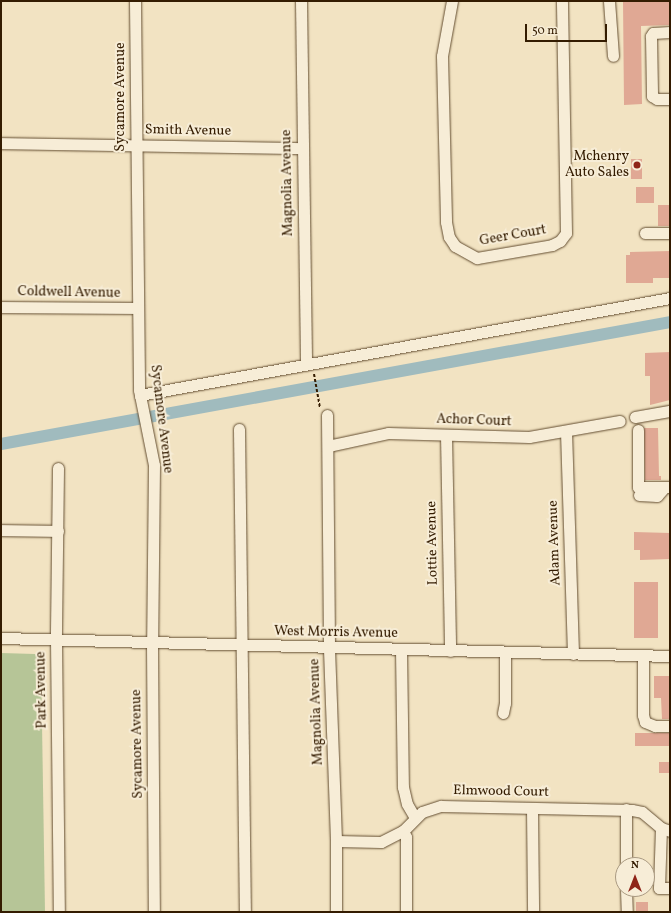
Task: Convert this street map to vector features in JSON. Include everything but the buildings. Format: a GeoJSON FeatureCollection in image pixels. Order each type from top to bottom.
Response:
{"type":"FeatureCollection","features":[{"type":"Feature","properties":{"kind":"street","name":"Sycamore Avenue"},"geometry":{"type":"LineString","coordinates":[[135,1],[136,308],[141,407],[154,465],[152,642],[154,912]]}},
{"type":"Feature","properties":{"kind":"street","name":"Magnolia Avenue"},"geometry":{"type":"LineString","coordinates":[[301,1],[306,364]]}},
{"type":"Feature","properties":{"kind":"street","name":"Geer Court"},"geometry":{"type":"LineString","coordinates":[[452,1],[442,56],[446,222],[449,237],[455,246],[477,258],[552,245],[560,241],[566,233],[562,1]]}},
{"type":"Feature","properties":{"kind":"street"},"geometry":{"type":"LineString","coordinates":[[609,1],[613,56]]}},
{"type":"Feature","properties":{"kind":"street"},"geometry":{"type":"LineString","coordinates":[[670,32],[653,33],[650,36],[652,96],[657,99],[670,99]]}},
{"type":"Feature","properties":{"kind":"street","name":"Smith Avenue"},"geometry":{"type":"LineString","coordinates":[[1,143],[302,148]]}},
{"type":"Feature","properties":{"kind":"street"},"geometry":{"type":"LineString","coordinates":[[645,233],[670,233]]}},
{"type":"Feature","properties":{"kind":"street"},"geometry":{"type":"LineString","coordinates":[[140,395],[670,298]]}},
{"type":"Feature","properties":{"kind":"street","name":"Coldwell Avenue"},"geometry":{"type":"LineString","coordinates":[[1,307],[136,308]]}},
{"type":"Feature","properties":{"kind":"street"},"geometry":{"type":"LineString","coordinates":[[635,417],[670,412]]}},
{"type":"Feature","properties":{"kind":"street","name":"Magnolia Avenue"},"geometry":{"type":"LineString","coordinates":[[327,415],[329,649],[336,841],[336,912]]}},
{"type":"Feature","properties":{"kind":"street","name":"Achor Court"},"geometry":{"type":"LineString","coordinates":[[328,446],[388,433],[529,437],[620,421]]}},
{"type":"Feature","properties":{"kind":"street"},"geometry":{"type":"LineString","coordinates":[[239,429],[245,912]]}},
{"type":"Feature","properties":{"kind":"street"},"geometry":{"type":"LineString","coordinates":[[638,430],[638,487],[667,487]]}},
{"type":"Feature","properties":{"kind":"street","name":"Adam Avenue"},"geometry":{"type":"LineString","coordinates":[[566,431],[573,654]]}},
{"type":"Feature","properties":{"kind":"street","name":"Lottie Avenue"},"geometry":{"type":"LineString","coordinates":[[446,435],[450,651]]}},
{"type":"Feature","properties":{"kind":"street","name":"Park Avenue"},"geometry":{"type":"LineString","coordinates":[[58,468],[56,639],[59,912]]}},
{"type":"Feature","properties":{"kind":"street"},"geometry":{"type":"LineString","coordinates":[[639,495],[657,496],[667,487]]}},
{"type":"Feature","properties":{"kind":"street"},"geometry":{"type":"LineString","coordinates":[[1,530],[58,531]]}},
{"type":"Feature","properties":{"kind":"street","name":"West Morris Avenue"},"geometry":{"type":"LineString","coordinates":[[1,638],[329,649],[401,649],[670,656]]}},
{"type":"Feature","properties":{"kind":"street"},"geometry":{"type":"LineString","coordinates":[[401,649],[403,787],[407,804],[414,818]]}},
{"type":"Feature","properties":{"kind":"street"},"geometry":{"type":"LineString","coordinates":[[503,713],[505,652]]}},
{"type":"Feature","properties":{"kind":"street"},"geometry":{"type":"LineString","coordinates":[[643,656],[643,715],[645,722],[655,726],[670,726]]}},
{"type":"Feature","properties":{"kind":"street","name":"Elmwood Court"},"geometry":{"type":"LineString","coordinates":[[336,841],[376,842],[393,838],[403,831],[414,818],[422,812],[441,806],[626,809],[642,812],[665,829]]}},
{"type":"Feature","properties":{"kind":"street"},"geometry":{"type":"LineString","coordinates":[[532,808],[533,912]]}},
{"type":"Feature","properties":{"kind":"street"},"geometry":{"type":"LineString","coordinates":[[626,809],[626,857]]}},
{"type":"Feature","properties":{"kind":"street"},"geometry":{"type":"LineString","coordinates":[[665,829],[659,888],[670,888]]}},
{"type":"Feature","properties":{"kind":"street"},"geometry":{"type":"LineString","coordinates":[[403,831],[406,836],[406,912]]}},
{"type":"Feature","properties":{"kind":"street"},"geometry":{"type":"LineString","coordinates":[[626,897],[626,912]]}},
{"type":"Feature","properties":{"kind":"path"},"geometry":{"type":"LineString","coordinates":[[314,376],[319,406]]}},
{"type":"Feature","properties":{"kind":"green space"},"geometry":{"type":"Polygon","coordinates":[[[1,653],[35,654],[41,661],[45,912],[1,912],[1,653]]]}},
{"type":"Feature","properties":{"kind":"waterway"},"geometry":{"type":"LineString","coordinates":[[1,444],[670,322]]}},
{"type":"Feature","properties":{"kind":"place","name":"Mchenry Auto Sales"},"geometry":{"type":"Point","coordinates":[637,165]}}]}
